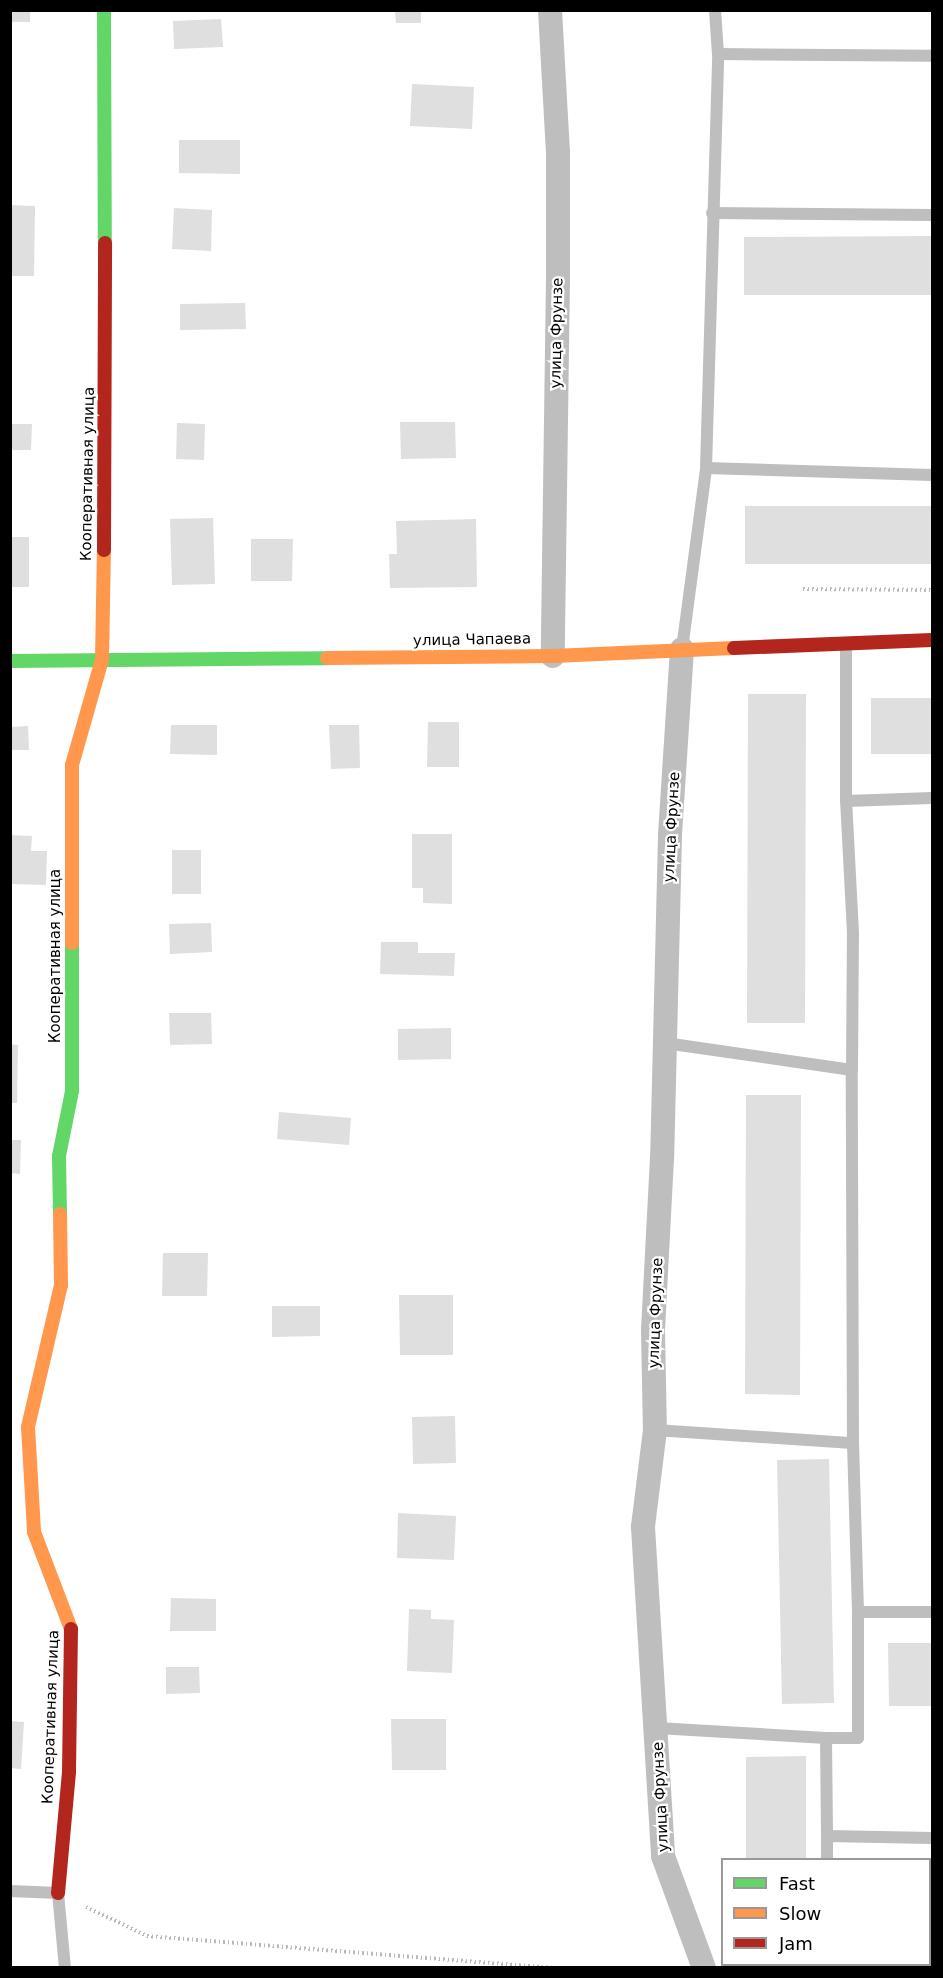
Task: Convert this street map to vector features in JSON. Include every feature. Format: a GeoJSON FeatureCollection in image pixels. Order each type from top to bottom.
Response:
{"type":"FeatureCollection","features":[{"type":"Feature","properties":{"kind":"street","name":"Кооперативная улица"},"geometry":{"type":"LineString","coordinates":[[58,1893],[69,1771],[71,1625],[34,1532],[28,1427],[61,1285],[59,1155],[72,1091],[72,765],[102,660],[106,393],[104,10]]}},
{"type":"Feature","properties":{"kind":"street","name":"улица Фрунзе"},"geometry":{"type":"LineString","coordinates":[[550,10],[558,152],[553,656]]}},
{"type":"Feature","properties":{"kind":"street","name":"улица Чапаева"},"geometry":{"type":"LineString","coordinates":[[10,661],[553,656],[933,640]]}},
{"type":"Feature","properties":{"kind":"street","name":"улица Фрунзе"},"geometry":{"type":"LineString","coordinates":[[682,650],[670,836],[665,1043],[653,1330],[655,1430],[643,1527],[663,1856],[704,1968]]}},
{"type":"Feature","properties":{"kind":"lane"},"geometry":{"type":"LineString","coordinates":[[682,650],[706,468],[718,54],[715,10]]}},
{"type":"Feature","properties":{"kind":"lane"},"geometry":{"type":"LineString","coordinates":[[718,54],[933,56]]}},
{"type":"Feature","properties":{"kind":"lane"},"geometry":{"type":"LineString","coordinates":[[712,213],[933,215]]}},
{"type":"Feature","properties":{"kind":"lane"},"geometry":{"type":"LineString","coordinates":[[706,468],[933,475]]}},
{"type":"Feature","properties":{"kind":"lane"},"geometry":{"type":"LineString","coordinates":[[657,1728],[858,1738],[858,1612],[853,1443],[853,933],[846,801],[846,643]]}},
{"type":"Feature","properties":{"kind":"lane"},"geometry":{"type":"LineString","coordinates":[[846,801],[933,798]]}},
{"type":"Feature","properties":{"kind":"lane"},"geometry":{"type":"LineString","coordinates":[[665,1043],[852,1070]]}},
{"type":"Feature","properties":{"kind":"lane"},"geometry":{"type":"LineString","coordinates":[[655,1430],[853,1443]]}},
{"type":"Feature","properties":{"kind":"lane"},"geometry":{"type":"LineString","coordinates":[[858,1612],[933,1612]]}},
{"type":"Feature","properties":{"kind":"lane"},"geometry":{"type":"LineString","coordinates":[[826,1738],[827,1858]]}},
{"type":"Feature","properties":{"kind":"lane"},"geometry":{"type":"LineString","coordinates":[[827,1836],[933,1838]]}},
{"type":"Feature","properties":{"kind":"lane"},"geometry":{"type":"LineString","coordinates":[[10,1891],[58,1893],[65,1968]]}},
{"type":"Feature","properties":{"kind":"path"},"geometry":{"type":"LineString","coordinates":[[803,589],[933,590]]}},
{"type":"Feature","properties":{"kind":"path"},"geometry":{"type":"LineString","coordinates":[[58,1893],[147,1936],[555,1968]]}},
{"type":"Feature","properties":{"kind":"building"},"geometry":{"type":"Polygon","coordinates":[[[10,10],[30,10],[30,22],[10,22],[10,10]]]}},
{"type":"Feature","properties":{"kind":"building"},"geometry":{"type":"Polygon","coordinates":[[[395,10],[421,10],[421,23],[396,23],[395,10]]]}},
{"type":"Feature","properties":{"kind":"building"},"geometry":{"type":"Polygon","coordinates":[[[221,19],[223,47],[174,49],[173,21],[221,19]]]}},
{"type":"Feature","properties":{"kind":"building"},"geometry":{"type":"Polygon","coordinates":[[[412,84],[474,87],[472,129],[410,126],[412,84]]]}},
{"type":"Feature","properties":{"kind":"building"},"geometry":{"type":"Polygon","coordinates":[[[179,140],[240,140],[240,174],[179,173],[179,140]]]}},
{"type":"Feature","properties":{"kind":"building"},"geometry":{"type":"Polygon","coordinates":[[[10,205],[35,206],[34,276],[10,276],[10,205]]]}},
{"type":"Feature","properties":{"kind":"building"},"geometry":{"type":"Polygon","coordinates":[[[174,208],[212,210],[211,251],[172,249],[174,208]]]}},
{"type":"Feature","properties":{"kind":"building"},"geometry":{"type":"Polygon","coordinates":[[[932,236],[932,295],[744,295],[744,237],[932,236]]]}},
{"type":"Feature","properties":{"kind":"building"},"geometry":{"type":"Polygon","coordinates":[[[245,303],[246,329],[180,330],[180,304],[245,303]]]}},
{"type":"Feature","properties":{"kind":"building"},"geometry":{"type":"Polygon","coordinates":[[[400,422],[455,422],[456,458],[401,459],[400,422]]]}},
{"type":"Feature","properties":{"kind":"building"},"geometry":{"type":"Polygon","coordinates":[[[177,423],[205,424],[204,460],[176,459],[177,423]]]}},
{"type":"Feature","properties":{"kind":"building"},"geometry":{"type":"Polygon","coordinates":[[[10,424],[32,424],[31,450],[10,450],[10,424]]]}},
{"type":"Feature","properties":{"kind":"building"},"geometry":{"type":"Polygon","coordinates":[[[745,506],[932,506],[932,564],[745,564],[745,506]]]}},
{"type":"Feature","properties":{"kind":"building"},"geometry":{"type":"Polygon","coordinates":[[[213,518],[215,584],[172,585],[170,519],[213,518]]]}},
{"type":"Feature","properties":{"kind":"building"},"geometry":{"type":"Polygon","coordinates":[[[476,519],[477,587],[390,588],[389,554],[397,554],[396,521],[476,519]]]}},
{"type":"Feature","properties":{"kind":"building"},"geometry":{"type":"Polygon","coordinates":[[[10,537],[29,537],[29,587],[10,587],[10,537]]]}},
{"type":"Feature","properties":{"kind":"building"},"geometry":{"type":"Polygon","coordinates":[[[251,539],[293,539],[292,581],[251,581],[251,539]]]}},
{"type":"Feature","properties":{"kind":"building"},"geometry":{"type":"Polygon","coordinates":[[[748,694],[806,694],[805,1023],[747,1023],[748,694]]]}},
{"type":"Feature","properties":{"kind":"building"},"geometry":{"type":"Polygon","coordinates":[[[871,698],[932,698],[932,754],[871,754],[871,698]]]}},
{"type":"Feature","properties":{"kind":"building"},"geometry":{"type":"Polygon","coordinates":[[[428,722],[459,722],[459,767],[427,767],[428,722]]]}},
{"type":"Feature","properties":{"kind":"building"},"geometry":{"type":"Polygon","coordinates":[[[171,725],[217,725],[217,755],[170,754],[171,725]]]}},
{"type":"Feature","properties":{"kind":"building"},"geometry":{"type":"Polygon","coordinates":[[[329,725],[359,725],[360,768],[331,769],[329,725]]]}},
{"type":"Feature","properties":{"kind":"building"},"geometry":{"type":"Polygon","coordinates":[[[28,726],[29,750],[10,750],[10,727],[28,726]]]}},
{"type":"Feature","properties":{"kind":"building"},"geometry":{"type":"Polygon","coordinates":[[[412,834],[452,834],[452,904],[423,903],[423,888],[412,888],[412,834]]]}},
{"type":"Feature","properties":{"kind":"building"},"geometry":{"type":"Polygon","coordinates":[[[10,835],[32,836],[31,851],[47,851],[46,885],[10,884],[10,835]]]}},
{"type":"Feature","properties":{"kind":"building"},"geometry":{"type":"Polygon","coordinates":[[[172,850],[201,850],[201,894],[172,894],[172,850]]]}},
{"type":"Feature","properties":{"kind":"building"},"geometry":{"type":"Polygon","coordinates":[[[211,923],[212,952],[170,954],[169,924],[211,923]]]}},
{"type":"Feature","properties":{"kind":"building"},"geometry":{"type":"Polygon","coordinates":[[[381,942],[418,942],[418,953],[455,953],[454,976],[380,974],[381,942]]]}},
{"type":"Feature","properties":{"kind":"building"},"geometry":{"type":"Polygon","coordinates":[[[169,1013],[211,1013],[212,1044],[170,1045],[169,1013]]]}},
{"type":"Feature","properties":{"kind":"building"},"geometry":{"type":"Polygon","coordinates":[[[451,1028],[451,1059],[398,1060],[398,1029],[451,1028]]]}},
{"type":"Feature","properties":{"kind":"building"},"geometry":{"type":"Polygon","coordinates":[[[10,1044],[18,1045],[17,1103],[10,1103],[10,1044]]]}},
{"type":"Feature","properties":{"kind":"building"},"geometry":{"type":"Polygon","coordinates":[[[746,1095],[801,1095],[800,1395],[745,1394],[746,1095]]]}},
{"type":"Feature","properties":{"kind":"building"},"geometry":{"type":"Polygon","coordinates":[[[279,1112],[351,1118],[349,1145],[277,1139],[279,1112]]]}},
{"type":"Feature","properties":{"kind":"building"},"geometry":{"type":"Polygon","coordinates":[[[10,1140],[21,1140],[20,1174],[10,1173],[10,1140]]]}},
{"type":"Feature","properties":{"kind":"building"},"geometry":{"type":"Polygon","coordinates":[[[163,1253],[208,1253],[207,1296],[162,1296],[163,1253]]]}},
{"type":"Feature","properties":{"kind":"building"},"geometry":{"type":"Polygon","coordinates":[[[399,1295],[453,1295],[453,1355],[400,1355],[399,1295]]]}},
{"type":"Feature","properties":{"kind":"building"},"geometry":{"type":"Polygon","coordinates":[[[272,1306],[320,1306],[320,1336],[272,1337],[272,1306]]]}},
{"type":"Feature","properties":{"kind":"building"},"geometry":{"type":"Polygon","coordinates":[[[455,1416],[456,1463],[413,1464],[412,1417],[455,1416]]]}},
{"type":"Feature","properties":{"kind":"building"},"geometry":{"type":"Polygon","coordinates":[[[829,1459],[834,1703],[782,1704],[777,1460],[829,1459]]]}},
{"type":"Feature","properties":{"kind":"building"},"geometry":{"type":"Polygon","coordinates":[[[398,1513],[456,1516],[454,1560],[397,1558],[398,1513]]]}},
{"type":"Feature","properties":{"kind":"building"},"geometry":{"type":"Polygon","coordinates":[[[171,1598],[216,1599],[216,1631],[170,1631],[171,1598]]]}},
{"type":"Feature","properties":{"kind":"building"},"geometry":{"type":"Polygon","coordinates":[[[409,1609],[431,1610],[431,1619],[454,1620],[452,1673],[407,1671],[409,1609]]]}},
{"type":"Feature","properties":{"kind":"building"},"geometry":{"type":"Polygon","coordinates":[[[888,1643],[932,1643],[932,1706],[889,1706],[888,1643]]]}},
{"type":"Feature","properties":{"kind":"building"},"geometry":{"type":"Polygon","coordinates":[[[166,1667],[199,1667],[200,1693],[166,1694],[166,1667]]]}},
{"type":"Feature","properties":{"kind":"building"},"geometry":{"type":"Polygon","coordinates":[[[391,1719],[446,1719],[446,1770],[392,1770],[391,1719]]]}},
{"type":"Feature","properties":{"kind":"building"},"geometry":{"type":"Polygon","coordinates":[[[10,1721],[24,1722],[21,1769],[10,1768],[10,1721]]]}},
{"type":"Feature","properties":{"kind":"building"},"geometry":{"type":"Polygon","coordinates":[[[806,1756],[806,1858],[746,1858],[746,1757],[806,1756]]]}},
{"type":"Feature","properties":{"kind":"building"},"geometry":{"type":"Polygon","coordinates":[[[931,1858],[932,1858],[931,1920],[931,1858]]]}},
{"type":"Feature","properties":{"kind":"traffic: fast"},"geometry":{"type":"LineString","coordinates":[[104,10],[105,243]]}},
{"type":"Feature","properties":{"kind":"traffic: fast"},"geometry":{"type":"LineString","coordinates":[[10,661],[327,658]]}},
{"type":"Feature","properties":{"kind":"traffic: fast"},"geometry":{"type":"LineString","coordinates":[[60,1214],[59,1156],[72,1091],[72,943]]}},
{"type":"Feature","properties":{"kind":"traffic: slow"},"geometry":{"type":"LineString","coordinates":[[72,943],[72,765],[102,660],[104,550]]}},
{"type":"Feature","properties":{"kind":"traffic: slow"},"geometry":{"type":"LineString","coordinates":[[327,658],[553,656],[734,648]]}},
{"type":"Feature","properties":{"kind":"traffic: slow"},"geometry":{"type":"LineString","coordinates":[[60,1214],[61,1285],[28,1427],[34,1532],[71,1629]]}},
{"type":"Feature","properties":{"kind":"traffic: jam"},"geometry":{"type":"LineString","coordinates":[[104,550],[105,243]]}},
{"type":"Feature","properties":{"kind":"traffic: jam"},"geometry":{"type":"LineString","coordinates":[[734,648],[932,640]]}},
{"type":"Feature","properties":{"kind":"traffic: jam"},"geometry":{"type":"LineString","coordinates":[[58,1893],[69,1771],[71,1629]]}}]}
